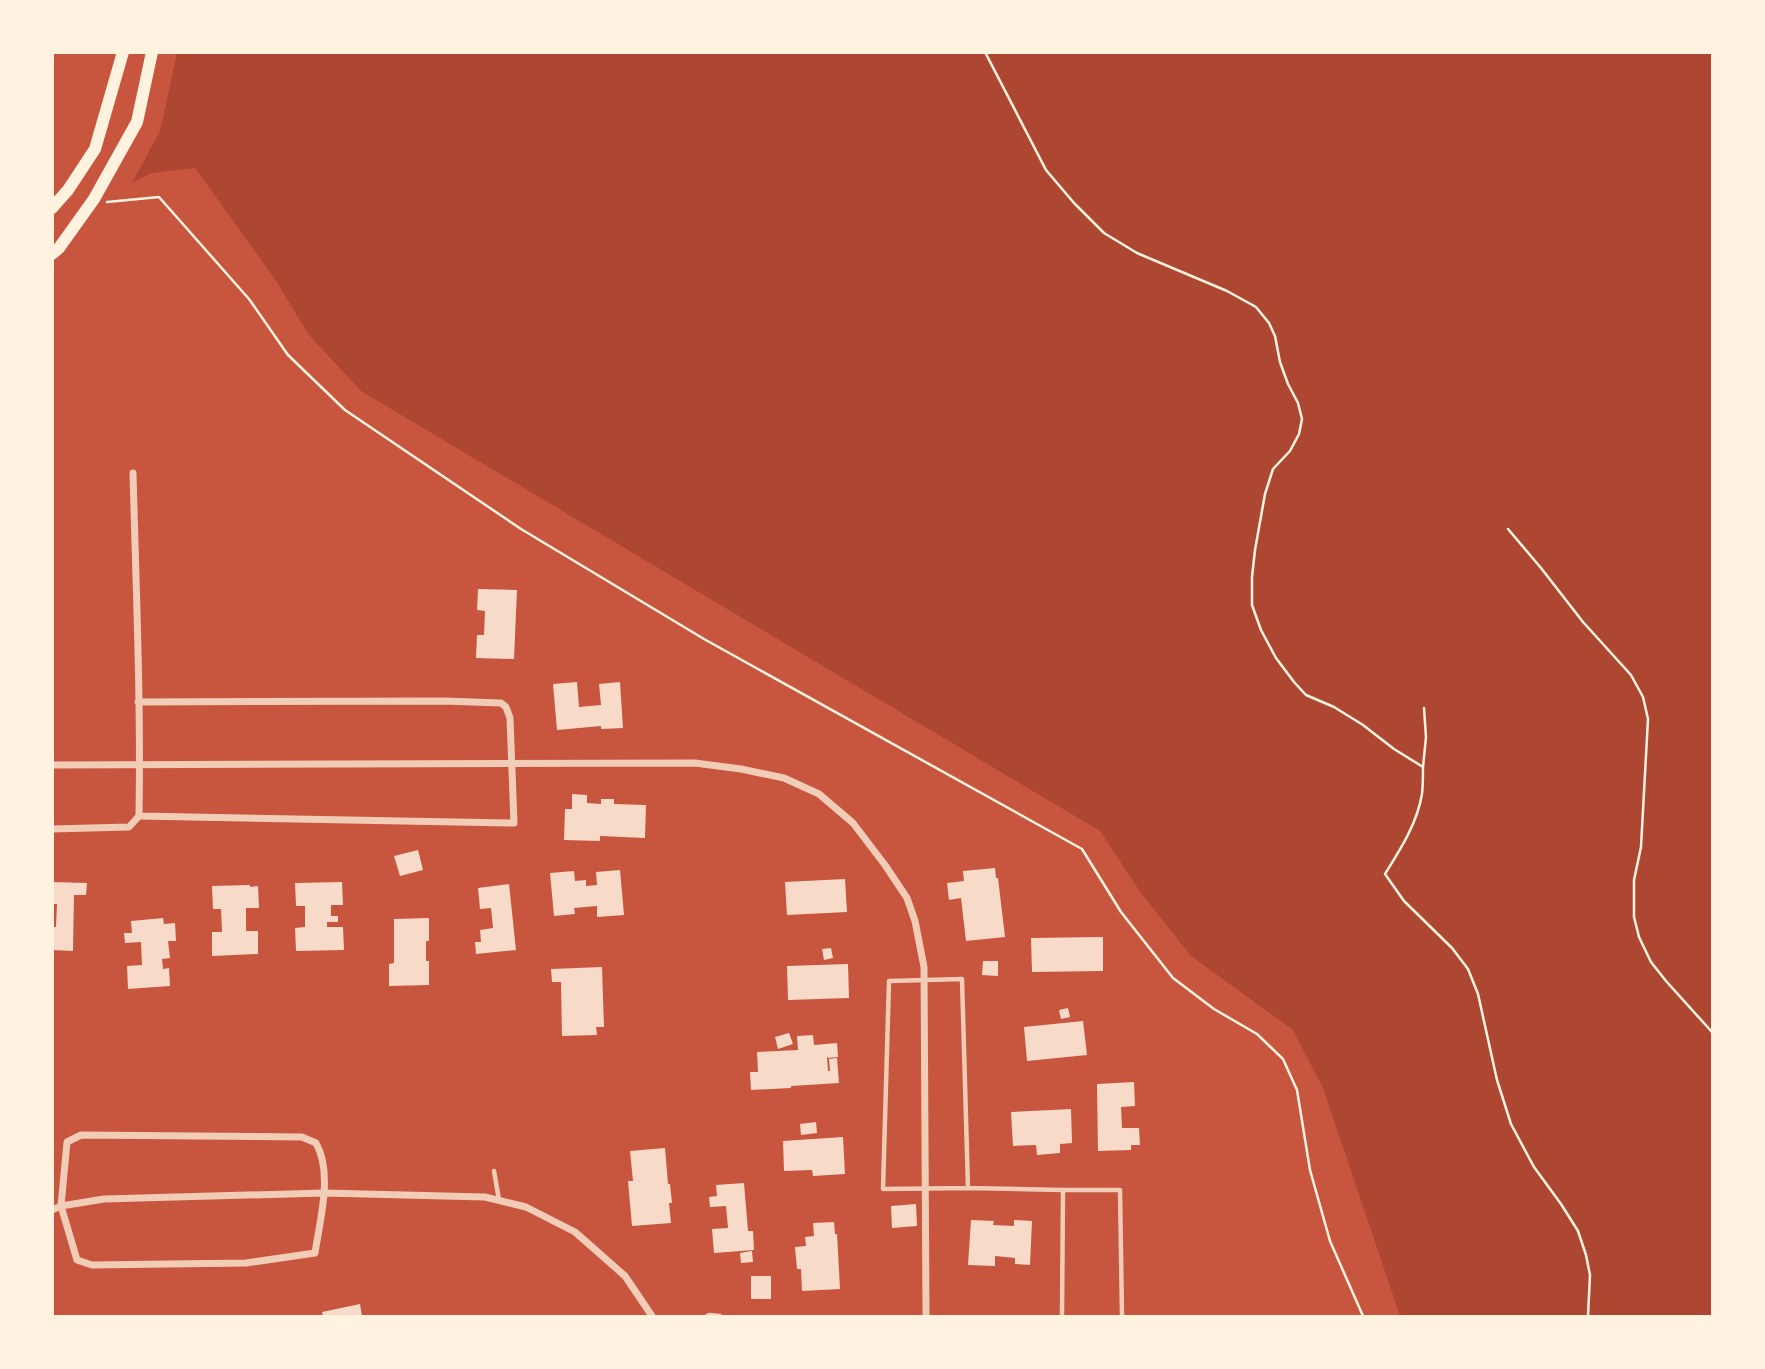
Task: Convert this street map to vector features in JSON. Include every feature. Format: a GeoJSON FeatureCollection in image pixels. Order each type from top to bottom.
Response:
{"type":"FeatureCollection","features":[{"type":"Feature","properties":{"kind":"main road"},"geometry":{"type":"LineString","coordinates":[[52,208],[95,149],[123,52]]}},
{"type":"Feature","properties":{"kind":"main road"},"geometry":{"type":"LineString","coordinates":[[52,254],[91,204],[137,122],[152,52]]}},
{"type":"Feature","properties":{"kind":"street"},"geometry":{"type":"LineString","coordinates":[[52,829],[129,827],[139,816],[133,473]]}},
{"type":"Feature","properties":{"kind":"street"},"geometry":{"type":"LineString","coordinates":[[138,702],[501,703],[506,706],[510,718],[514,823],[139,816]]}},
{"type":"Feature","properties":{"kind":"street"},"geometry":{"type":"LineString","coordinates":[[52,765],[695,763],[784,778],[819,794],[853,823],[907,898],[915,920],[924,967],[926,1317]]}},
{"type":"Feature","properties":{"kind":"street"},"geometry":{"type":"LineString","coordinates":[[81,1135],[302,1137],[316,1143],[323,1154],[324,1193],[315,1253],[246,1263],[92,1265],[77,1260],[61,1206],[67,1142],[81,1135]]}},
{"type":"Feature","properties":{"kind":"street"},"geometry":{"type":"LineString","coordinates":[[52,1210],[104,1199],[324,1193],[485,1197],[526,1207],[575,1232],[625,1276],[652,1317]]}},
{"type":"Feature","properties":{"kind":"lane"},"geometry":{"type":"LineString","coordinates":[[968,1188],[962,979],[889,981],[883,1189],[1121,1190],[1122,1317]]}},
{"type":"Feature","properties":{"kind":"lane"},"geometry":{"type":"LineString","coordinates":[[494,1171],[499,1200]]}},
{"type":"Feature","properties":{"kind":"lane"},"geometry":{"type":"LineString","coordinates":[[1062,1190],[1062,1317]]}},
{"type":"Feature","properties":{"kind":"lane"},"geometry":{"type":"LineString","coordinates":[[707,1317],[720,1317]]}},
{"type":"Feature","properties":{"kind":"path"},"geometry":{"type":"LineString","coordinates":[[985,52],[1046,170],[1104,233],[1137,253],[1227,291],[1256,307],[1269,323],[1275,336],[1280,362],[1302,419],[1299,434],[1290,451],[1273,469],[1265,494],[1255,550],[1252,605],[1261,630],[1276,658],[1306,695],[1334,707],[1423,767]]}},
{"type":"Feature","properties":{"kind":"path"},"geometry":{"type":"LineString","coordinates":[[91,204],[159,197],[249,299],[288,355],[345,410],[522,529],[704,639],[1082,849],[1121,912],[1173,978],[1214,1009],[1257,1034],[1283,1059],[1297,1090],[1310,1170],[1330,1241],[1363,1317]]}},
{"type":"Feature","properties":{"kind":"path"},"geometry":{"type":"LineString","coordinates":[[1508,529],[1583,622],[1631,675],[1643,697],[1648,719],[1641,847],[1634,880],[1634,917],[1639,937],[1651,962],[1713,1032]]}},
{"type":"Feature","properties":{"kind":"path"},"geometry":{"type":"LineString","coordinates":[[1424,708],[1426,737],[1422,795],[1403,846],[1385,874],[1404,901],[1452,948],[1468,969],[1478,994],[1497,1080],[1511,1124],[1534,1167],[1561,1203],[1577,1231],[1586,1255],[1590,1275],[1588,1317]]}},
{"type":"Feature","properties":{"kind":"shaded area"},"geometry":{"type":"Polygon","coordinates":[[[177,53],[1712,53],[1712,1316],[1400,1316],[1323,1088],[1293,1030],[1191,956],[1141,893],[1100,831],[361,391],[309,335],[276,281],[195,168],[152,173],[132,183],[160,131],[177,53]]]}},
{"type":"Feature","properties":{"kind":"building"},"geometry":{"type":"Polygon","coordinates":[[[478,589],[517,590],[514,659],[476,658],[477,635],[484,635],[485,611],[477,610],[478,589]]]}},
{"type":"Feature","properties":{"kind":"building"},"geometry":{"type":"Polygon","coordinates":[[[577,682],[579,707],[601,705],[599,684],[620,682],[623,728],[601,729],[601,726],[557,730],[553,684],[577,682]]]}},
{"type":"Feature","properties":{"kind":"building"},"geometry":{"type":"Polygon","coordinates":[[[572,794],[587,795],[587,803],[601,804],[601,799],[614,799],[614,804],[646,805],[645,838],[600,836],[600,841],[564,840],[565,809],[572,809],[572,794]]]}},
{"type":"Feature","properties":{"kind":"building"},"geometry":{"type":"Polygon","coordinates":[[[418,850],[423,870],[400,876],[394,856],[418,850]]]}},
{"type":"Feature","properties":{"kind":"building"},"geometry":{"type":"Polygon","coordinates":[[[995,868],[1005,937],[966,941],[961,898],[949,900],[947,883],[964,881],[963,871],[995,868]]]}},
{"type":"Feature","properties":{"kind":"building"},"geometry":{"type":"Polygon","coordinates":[[[620,870],[624,915],[597,917],[597,906],[574,908],[575,914],[554,916],[550,873],[574,871],[575,881],[586,880],[586,886],[597,885],[596,872],[620,870]]]}},
{"type":"Feature","properties":{"kind":"building"},"geometry":{"type":"Polygon","coordinates":[[[845,879],[847,912],[787,915],[785,882],[845,879]]]}},
{"type":"Feature","properties":{"kind":"building"},"geometry":{"type":"Polygon","coordinates":[[[52,882],[87,883],[86,895],[74,895],[73,951],[52,950],[52,927],[56,927],[57,904],[52,904],[52,882]]]}},
{"type":"Feature","properties":{"kind":"building"},"geometry":{"type":"Polygon","coordinates":[[[342,882],[343,905],[331,905],[331,916],[338,916],[338,922],[327,922],[327,927],[343,927],[344,950],[296,951],[295,928],[305,927],[305,906],[296,906],[295,883],[342,882]]]}},
{"type":"Feature","properties":{"kind":"building"},"geometry":{"type":"Polygon","coordinates":[[[509,884],[516,950],[476,954],[475,942],[481,942],[480,930],[493,928],[491,908],[480,909],[478,888],[509,884]]]}},
{"type":"Feature","properties":{"kind":"building"},"geometry":{"type":"Polygon","coordinates":[[[212,886],[258,886],[259,908],[246,908],[246,931],[258,931],[258,954],[212,956],[212,932],[222,932],[221,909],[213,909],[212,886]]]}},
{"type":"Feature","properties":{"kind":"building"},"geometry":{"type":"Polygon","coordinates":[[[163,918],[164,924],[175,923],[176,941],[168,941],[170,958],[162,959],[163,969],[169,968],[170,986],[128,989],[127,966],[142,965],[141,942],[125,943],[124,933],[132,933],[131,921],[163,918]]]}},
{"type":"Feature","properties":{"kind":"building"},"geometry":{"type":"Polygon","coordinates":[[[429,918],[426,961],[429,961],[429,985],[389,986],[389,964],[394,963],[394,919],[429,918]]]}},
{"type":"Feature","properties":{"kind":"building"},"geometry":{"type":"Polygon","coordinates":[[[1103,937],[1103,971],[1032,972],[1031,938],[1103,937]]]}},
{"type":"Feature","properties":{"kind":"building"},"geometry":{"type":"Polygon","coordinates":[[[831,948],[833,958],[824,960],[822,949],[831,948]]]}},
{"type":"Feature","properties":{"kind":"building"},"geometry":{"type":"Polygon","coordinates":[[[983,961],[998,961],[998,976],[982,975],[983,961]]]}},
{"type":"Feature","properties":{"kind":"building"},"geometry":{"type":"Polygon","coordinates":[[[848,964],[849,998],[788,1000],[787,966],[848,964]]]}},
{"type":"Feature","properties":{"kind":"building"},"geometry":{"type":"Polygon","coordinates":[[[602,967],[604,1027],[596,1027],[597,1035],[562,1036],[561,982],[552,982],[551,969],[602,967]]]}},
{"type":"Feature","properties":{"kind":"building"},"geometry":{"type":"Polygon","coordinates":[[[1068,1008],[1070,1017],[1061,1019],[1059,1010],[1068,1008]]]}},
{"type":"Feature","properties":{"kind":"building"},"geometry":{"type":"Polygon","coordinates":[[[1083,1021],[1087,1055],[1027,1061],[1024,1027],[1083,1021]]]}},
{"type":"Feature","properties":{"kind":"building"},"geometry":{"type":"Polygon","coordinates":[[[789,1033],[793,1044],[778,1049],[775,1037],[789,1033]]]}},
{"type":"Feature","properties":{"kind":"building"},"geometry":{"type":"Polygon","coordinates":[[[813,1035],[814,1045],[837,1043],[838,1057],[827,1056],[828,1071],[829,1059],[837,1058],[839,1083],[751,1090],[750,1072],[758,1072],[757,1052],[798,1050],[797,1036],[813,1035]]]}},
{"type":"Feature","properties":{"kind":"building"},"geometry":{"type":"Polygon","coordinates":[[[1134,1082],[1135,1106],[1121,1107],[1122,1128],[1139,1128],[1140,1145],[1131,1145],[1131,1150],[1098,1151],[1097,1084],[1134,1082]]]}},
{"type":"Feature","properties":{"kind":"building"},"geometry":{"type":"Polygon","coordinates":[[[1071,1109],[1072,1143],[1060,1144],[1060,1153],[1037,1155],[1036,1145],[1013,1146],[1011,1112],[1071,1109]]]}},
{"type":"Feature","properties":{"kind":"building"},"geometry":{"type":"Polygon","coordinates":[[[816,1122],[817,1133],[801,1135],[800,1124],[816,1122]]]}},
{"type":"Feature","properties":{"kind":"building"},"geometry":{"type":"Polygon","coordinates":[[[843,1137],[845,1174],[813,1176],[812,1170],[784,1171],[783,1141],[843,1137]]]}},
{"type":"Feature","properties":{"kind":"building"},"geometry":{"type":"Polygon","coordinates":[[[665,1148],[672,1203],[669,1203],[671,1223],[632,1226],[628,1181],[633,1181],[630,1151],[665,1148]]]}},
{"type":"Feature","properties":{"kind":"building"},"geometry":{"type":"Polygon","coordinates":[[[744,1183],[748,1231],[753,1231],[754,1250],[714,1253],[712,1229],[728,1228],[726,1206],[710,1207],[709,1197],[717,1196],[716,1185],[744,1183]]]}},
{"type":"Feature","properties":{"kind":"building"},"geometry":{"type":"Polygon","coordinates":[[[916,1204],[917,1226],[892,1228],[891,1206],[916,1204]]]}},
{"type":"Feature","properties":{"kind":"building"},"geometry":{"type":"Polygon","coordinates":[[[971,1220],[994,1221],[993,1225],[1014,1226],[1014,1220],[1032,1221],[1030,1265],[1015,1264],[1015,1258],[995,1256],[995,1266],[968,1265],[971,1220]]]}},
{"type":"Feature","properties":{"kind":"building"},"geometry":{"type":"Polygon","coordinates":[[[834,1222],[840,1289],[802,1291],[801,1269],[797,1269],[795,1247],[806,1246],[805,1237],[814,1236],[813,1223],[834,1222]]]}},
{"type":"Feature","properties":{"kind":"building"},"geometry":{"type":"Polygon","coordinates":[[[752,1251],[753,1262],[741,1263],[740,1253],[752,1251]]]}},
{"type":"Feature","properties":{"kind":"building"},"geometry":{"type":"Polygon","coordinates":[[[751,1276],[771,1276],[771,1299],[751,1299],[751,1276]]]}},
{"type":"Feature","properties":{"kind":"building"},"geometry":{"type":"Polygon","coordinates":[[[360,1304],[362,1316],[323,1316],[322,1312],[360,1304]]]}}]}
